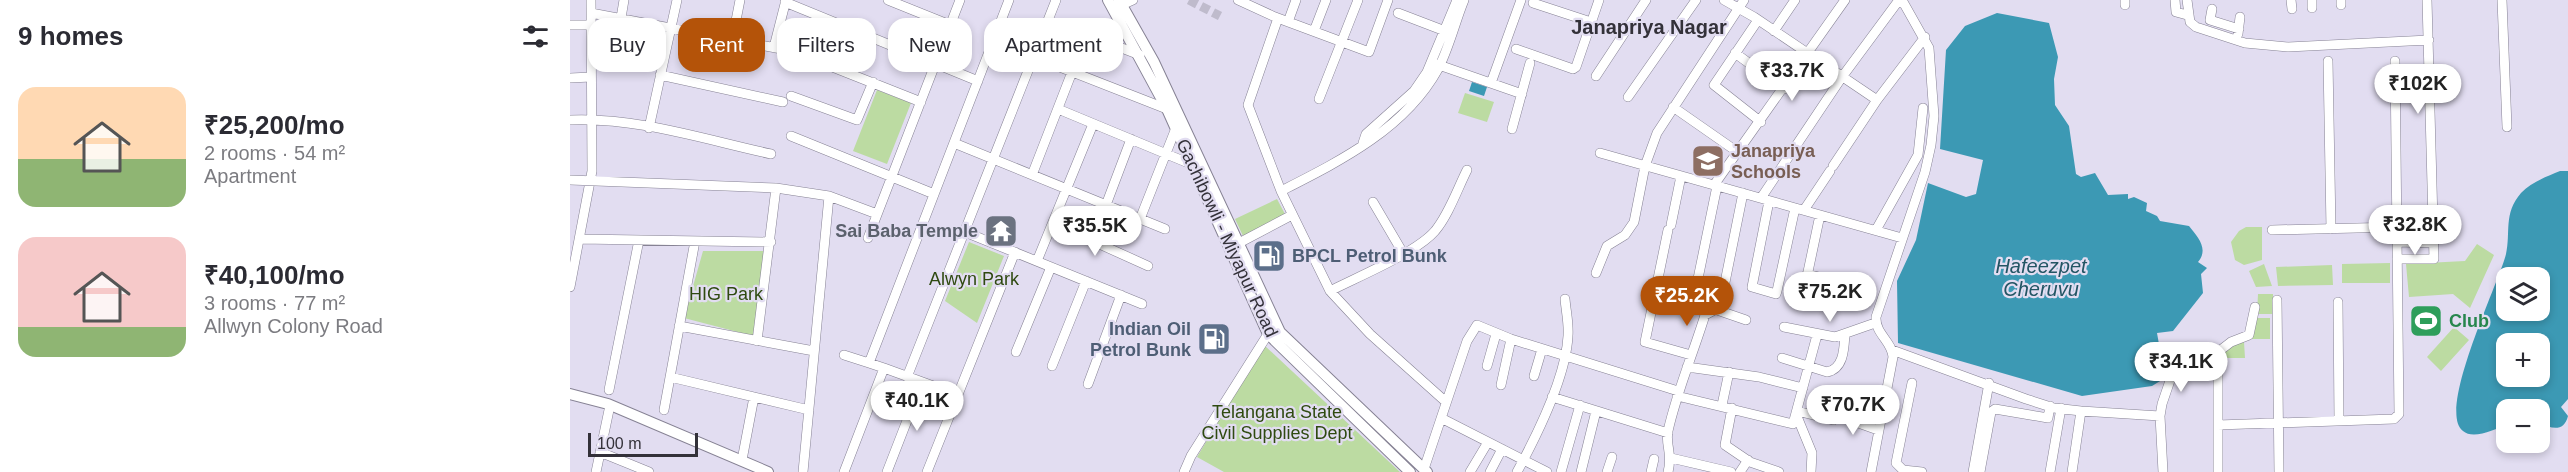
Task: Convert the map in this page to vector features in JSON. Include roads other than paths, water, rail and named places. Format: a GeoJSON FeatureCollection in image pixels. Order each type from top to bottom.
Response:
{"type":"FeatureCollection","features":[{"type":"Feature","properties":{"kind":"main road","name":"Gachibowli - Miyapur Road"},"geometry":{"type":"LineString","coordinates":[[1108,0],[1140,55],[1167,109],[1268,334],[1297,364],[1383,437],[1410,472]]}},
{"type":"Feature","properties":{"kind":"main road"},"geometry":{"type":"LineString","coordinates":[[1125,2],[1280,332],[1383,437],[1426,471]]}},
{"type":"Feature","properties":{"kind":"main road"},"geometry":{"type":"LineString","coordinates":[[570,394],[608,404],[768,472]]}},
{"type":"Feature","properties":{"kind":"main road"},"geometry":{"type":"LineString","coordinates":[[570,399],[609,410],[755,472]]}},
{"type":"Feature","properties":{"kind":"street"},"geometry":{"type":"LineString","coordinates":[[570,25],[588,25],[584,0]]}},
{"type":"Feature","properties":{"kind":"street"},"geometry":{"type":"LineString","coordinates":[[590,18],[591,0]]}},
{"type":"Feature","properties":{"kind":"street"},"geometry":{"type":"LineString","coordinates":[[591,13],[621,18],[624,0]]}},
{"type":"Feature","properties":{"kind":"street"},"geometry":{"type":"LineString","coordinates":[[649,128],[677,0]]}},
{"type":"Feature","properties":{"kind":"street"},"geometry":{"type":"LineString","coordinates":[[736,18],[740,0]]}},
{"type":"Feature","properties":{"kind":"street"},"geometry":{"type":"LineString","coordinates":[[888,0],[931,18]]}},
{"type":"Feature","properties":{"kind":"street"},"geometry":{"type":"LineString","coordinates":[[953,18],[960,0]]}},
{"type":"Feature","properties":{"kind":"street"},"geometry":{"type":"LineString","coordinates":[[1002,18],[1009,0]]}},
{"type":"Feature","properties":{"kind":"street"},"geometry":{"type":"LineString","coordinates":[[1049,18],[1056,0]]}},
{"type":"Feature","properties":{"kind":"street"},"geometry":{"type":"LineString","coordinates":[[1238,0],[1283,20],[1369,52],[1389,0]]}},
{"type":"Feature","properties":{"kind":"street"},"geometry":{"type":"LineString","coordinates":[[1260,10],[1264,0]]}},
{"type":"Feature","properties":{"kind":"street"},"geometry":{"type":"LineString","coordinates":[[1296,0],[1283,20],[1248,105],[1292,216],[1330,291],[1370,334],[1446,402]]}},
{"type":"Feature","properties":{"kind":"street"},"geometry":{"type":"LineString","coordinates":[[1314,31],[1326,0]]}},
{"type":"Feature","properties":{"kind":"street"},"geometry":{"type":"LineString","coordinates":[[1319,99],[1358,0]]}},
{"type":"Feature","properties":{"kind":"street"},"geometry":{"type":"LineString","coordinates":[[1436,64],[1457,0]]}},
{"type":"Feature","properties":{"kind":"street"},"geometry":{"type":"LineString","coordinates":[[1281,191],[1344,159],[1363,143],[1374,138],[1419,97],[1464,0]]}},
{"type":"Feature","properties":{"kind":"street"},"geometry":{"type":"LineString","coordinates":[[1491,83],[1521,0]]}},
{"type":"Feature","properties":{"kind":"street"},"geometry":{"type":"LineString","coordinates":[[1516,49],[1573,69],[1576,67],[1599,0]]}},
{"type":"Feature","properties":{"kind":"street"},"geometry":{"type":"LineString","coordinates":[[1596,76],[1646,0]]}},
{"type":"Feature","properties":{"kind":"street"},"geometry":{"type":"LineString","coordinates":[[1628,97],[1696,0]]}},
{"type":"Feature","properties":{"kind":"street"},"geometry":{"type":"LineString","coordinates":[[1724,0],[1742,4],[1758,20],[1877,100]]}},
{"type":"Feature","properties":{"kind":"street"},"geometry":{"type":"LineString","coordinates":[[1774,31],[1795,0]]}},
{"type":"Feature","properties":{"kind":"street"},"geometry":{"type":"LineString","coordinates":[[1693,303],[1716,185],[1845,0]]}},
{"type":"Feature","properties":{"kind":"street"},"geometry":{"type":"LineString","coordinates":[[1925,37],[1799,209],[1776,294],[1752,287],[1765,199],[1842,77],[1900,0],[1925,37],[1931,60],[1934,116],[1931,145],[1917,200],[1902,238],[1875,323],[1876,328],[1892,350],[2050,406],[2081,411],[2160,417]]}},
{"type":"Feature","properties":{"kind":"street"},"geometry":{"type":"LineString","coordinates":[[2175,0],[2176,12],[2187,15]]}},
{"type":"Feature","properties":{"kind":"street"},"geometry":{"type":"LineString","coordinates":[[2187,0],[2187,15],[2196,27],[2236,40],[2288,47],[2429,40]]}},
{"type":"Feature","properties":{"kind":"street"},"geometry":{"type":"LineString","coordinates":[[2397,259],[2434,259],[2427,0]]}},
{"type":"Feature","properties":{"kind":"street"},"geometry":{"type":"LineString","coordinates":[[2502,0],[2508,127]]}},
{"type":"Feature","properties":{"kind":"street"},"geometry":{"type":"LineString","coordinates":[[774,47],[785,1],[888,44]]}},
{"type":"Feature","properties":{"kind":"street"},"geometry":{"type":"LineString","coordinates":[[1533,3],[1592,22]]}},
{"type":"Feature","properties":{"kind":"street"},"geometry":{"type":"LineString","coordinates":[[1596,273],[1607,246],[1630,230],[1638,209],[1645,166],[1657,133],[1742,4]]}},
{"type":"Feature","properties":{"kind":"street"},"geometry":{"type":"LineString","coordinates":[[2212,9],[2210,20],[2239,29]]}},
{"type":"Feature","properties":{"kind":"street"},"geometry":{"type":"LineString","coordinates":[[1398,13],[1445,31]]}},
{"type":"Feature","properties":{"kind":"street"},"geometry":{"type":"LineString","coordinates":[[2236,40],[2240,17]]}},
{"type":"Feature","properties":{"kind":"street"},"geometry":{"type":"LineString","coordinates":[[1758,20],[1714,85],[1761,122]]}},
{"type":"Feature","properties":{"kind":"street"},"geometry":{"type":"LineString","coordinates":[[666,26],[678,29]]}},
{"type":"Feature","properties":{"kind":"street"},"geometry":{"type":"LineString","coordinates":[[765,46],[873,82],[921,102]]}},
{"type":"Feature","properties":{"kind":"street"},"geometry":{"type":"LineString","coordinates":[[1123,49],[1140,55]]}},
{"type":"Feature","properties":{"kind":"street"},"geometry":{"type":"LineString","coordinates":[[1734,53],[1784,89]]}},
{"type":"Feature","properties":{"kind":"street"},"geometry":{"type":"LineString","coordinates":[[2328,61],[2331,229]]}},
{"type":"Feature","properties":{"kind":"street"},"geometry":{"type":"LineString","coordinates":[[2218,425],[2394,419],[2399,414],[2395,61]]}},
{"type":"Feature","properties":{"kind":"street"},"geometry":{"type":"LineString","coordinates":[[1512,129],[1530,63]]}},
{"type":"Feature","properties":{"kind":"street"},"geometry":{"type":"LineString","coordinates":[[1436,64],[1522,94]]}},
{"type":"Feature","properties":{"kind":"street"},"geometry":{"type":"LineString","coordinates":[[869,363],[984,65]]}},
{"type":"Feature","properties":{"kind":"street"},"geometry":{"type":"LineString","coordinates":[[570,286],[590,178],[588,72]]}},
{"type":"Feature","properties":{"kind":"street"},"geometry":{"type":"LineString","coordinates":[[868,238],[932,72]]}},
{"type":"Feature","properties":{"kind":"street"},"geometry":{"type":"LineString","coordinates":[[955,72],[978,81]]}},
{"type":"Feature","properties":{"kind":"street"},"geometry":{"type":"LineString","coordinates":[[907,376],[1027,72]]}},
{"type":"Feature","properties":{"kind":"street"},"geometry":{"type":"LineString","coordinates":[[1032,175],[1072,72],[1167,109]]}},
{"type":"Feature","properties":{"kind":"street"},"geometry":{"type":"LineString","coordinates":[[660,75],[787,99],[857,120],[873,82]]}},
{"type":"Feature","properties":{"kind":"street"},"geometry":{"type":"LineString","coordinates":[[570,78],[588,77]]}},
{"type":"Feature","properties":{"kind":"street"},"geometry":{"type":"LineString","coordinates":[[1673,107],[1739,153]]}},
{"type":"Feature","properties":{"kind":"street"},"geometry":{"type":"LineString","coordinates":[[1876,230],[1918,155],[1923,108]]}},
{"type":"Feature","properties":{"kind":"street"},"geometry":{"type":"LineString","coordinates":[[1058,109],[1193,165]]}},
{"type":"Feature","properties":{"kind":"street"},"geometry":{"type":"LineString","coordinates":[[570,120],[589,120],[649,128],[771,154]]}},
{"type":"Feature","properties":{"kind":"street"},"geometry":{"type":"LineString","coordinates":[[1037,261],[1094,123]]}},
{"type":"Feature","properties":{"kind":"street"},"geometry":{"type":"LineString","coordinates":[[1140,219],[1176,128]]}},
{"type":"Feature","properties":{"kind":"street"},"geometry":{"type":"LineString","coordinates":[[791,136],[934,194]]}},
{"type":"Feature","properties":{"kind":"street"},"geometry":{"type":"LineString","coordinates":[[1106,205],[1131,139]]}},
{"type":"Feature","properties":{"kind":"street"},"geometry":{"type":"LineString","coordinates":[[954,143],[1165,229]]}},
{"type":"Feature","properties":{"kind":"street"},"geometry":{"type":"LineString","coordinates":[[1600,153],[1902,238]]}},
{"type":"Feature","properties":{"kind":"street"},"geometry":{"type":"LineString","coordinates":[[1330,291],[1403,253],[1432,234],[1441,223],[1467,170]]}},
{"type":"Feature","properties":{"kind":"street"},"geometry":{"type":"LineString","coordinates":[[1681,176],[1646,345],[1691,355]]}},
{"type":"Feature","properties":{"kind":"street"},"geometry":{"type":"LineString","coordinates":[[570,180],[590,178],[776,188],[830,196],[877,214]]}},
{"type":"Feature","properties":{"kind":"street"},"geometry":{"type":"LineString","coordinates":[[757,341],[776,188]]}},
{"type":"Feature","properties":{"kind":"street"},"geometry":{"type":"LineString","coordinates":[[1717,310],[1720,307],[1743,193]]}},
{"type":"Feature","properties":{"kind":"street"},"geometry":{"type":"LineString","coordinates":[[803,472],[830,196]]}},
{"type":"Feature","properties":{"kind":"street"},"geometry":{"type":"LineString","coordinates":[[1373,202],[1403,253]]}},
{"type":"Feature","properties":{"kind":"street"},"geometry":{"type":"LineString","coordinates":[[1802,300],[1820,215]]}},
{"type":"Feature","properties":{"kind":"street"},"geometry":{"type":"LineString","coordinates":[[1239,243],[1292,216]]}},
{"type":"Feature","properties":{"kind":"street"},"geometry":{"type":"LineString","coordinates":[[1053,223],[1148,266]]}},
{"type":"Feature","properties":{"kind":"street"},"geometry":{"type":"LineString","coordinates":[[2272,230],[2397,227]]}},
{"type":"Feature","properties":{"kind":"street"},"geometry":{"type":"LineString","coordinates":[[965,232],[1142,304]]}},
{"type":"Feature","properties":{"kind":"street"},"geometry":{"type":"LineString","coordinates":[[580,239],[771,242]]}},
{"type":"Feature","properties":{"kind":"street"},"geometry":{"type":"LineString","coordinates":[[609,390],[639,240]]}},
{"type":"Feature","properties":{"kind":"street"},"geometry":{"type":"LineString","coordinates":[[664,410],[695,241]]}},
{"type":"Feature","properties":{"kind":"street"},"geometry":{"type":"LineString","coordinates":[[2397,242],[2434,243]]}},
{"type":"Feature","properties":{"kind":"street"},"geometry":{"type":"LineString","coordinates":[[927,472],[1015,252]]}},
{"type":"Feature","properties":{"kind":"street"},"geometry":{"type":"LineString","coordinates":[[1016,352],[1051,267]]}},
{"type":"Feature","properties":{"kind":"street"},"geometry":{"type":"LineString","coordinates":[[1807,274],[1839,282]]}},
{"type":"Feature","properties":{"kind":"street"},"geometry":{"type":"LineString","coordinates":[[1052,366],[1086,281]]}},
{"type":"Feature","properties":{"kind":"street"},"geometry":{"type":"LineString","coordinates":[[1088,384],[1122,295]]}},
{"type":"Feature","properties":{"kind":"street"},"geometry":{"type":"LineString","coordinates":[[1517,472],[1552,397],[1564,357],[1568,339],[1565,298]]}},
{"type":"Feature","properties":{"kind":"street"},"geometry":{"type":"LineString","coordinates":[[2277,300],[2280,472]]}},
{"type":"Feature","properties":{"kind":"street"},"geometry":{"type":"LineString","coordinates":[[2338,302],[2339,421]]}},
{"type":"Feature","properties":{"kind":"street"},"geometry":{"type":"LineString","coordinates":[[1668,472],[1671,459],[1668,433],[1678,394],[1706,313],[1717,310],[1746,320]]}},
{"type":"Feature","properties":{"kind":"street"},"geometry":{"type":"LineString","coordinates":[[2218,472],[2218,352],[2231,342],[2249,335],[2255,311],[2244,315]]}},
{"type":"Feature","properties":{"kind":"street"},"geometry":{"type":"LineString","coordinates":[[1784,327],[1835,337],[1875,323]]}},
{"type":"Feature","properties":{"kind":"street"},"geometry":{"type":"LineString","coordinates":[[1426,471],[1467,341],[1477,325],[1542,350],[1678,394],[1793,424],[1817,335]]}},
{"type":"Feature","properties":{"kind":"street"},"geometry":{"type":"LineString","coordinates":[[680,326],[814,351]]}},
{"type":"Feature","properties":{"kind":"street"},"geometry":{"type":"LineString","coordinates":[[1184,472],[1191,456],[1268,334]]}},
{"type":"Feature","properties":{"kind":"street"},"geometry":{"type":"LineString","coordinates":[[1487,366],[1496,334]]}},
{"type":"Feature","properties":{"kind":"street"},"geometry":{"type":"LineString","coordinates":[[1782,358],[1827,372],[1833,371],[1840,363],[1845,334]]}},
{"type":"Feature","properties":{"kind":"street"},"geometry":{"type":"LineString","coordinates":[[1502,385],[1511,339]]}},
{"type":"Feature","properties":{"kind":"street"},"geometry":{"type":"LineString","coordinates":[[1534,376],[1542,350]]}},
{"type":"Feature","properties":{"kind":"street"},"geometry":{"type":"LineString","coordinates":[[1871,472],[1892,350]]}},
{"type":"Feature","properties":{"kind":"street"},"geometry":{"type":"LineString","coordinates":[[844,355],[958,395]]}},
{"type":"Feature","properties":{"kind":"street"},"geometry":{"type":"LineString","coordinates":[[2163,472],[2160,417],[2176,363]]}},
{"type":"Feature","properties":{"kind":"street"},"geometry":{"type":"LineString","coordinates":[[1687,366],[1729,372],[1803,388]]}},
{"type":"Feature","properties":{"kind":"street"},"geometry":{"type":"LineString","coordinates":[[844,472],[884,368]]}},
{"type":"Feature","properties":{"kind":"street"},"geometry":{"type":"LineString","coordinates":[[1722,405],[1729,372]]}},
{"type":"Feature","properties":{"kind":"street"},"geometry":{"type":"LineString","coordinates":[[670,377],[809,410]]}},
{"type":"Feature","properties":{"kind":"street"},"geometry":{"type":"LineString","coordinates":[[887,472],[922,382]]}},
{"type":"Feature","properties":{"kind":"street"},"geometry":{"type":"LineString","coordinates":[[1912,383],[1896,463],[1903,470],[1922,472]]}},
{"type":"Feature","properties":{"kind":"street"},"geometry":{"type":"LineString","coordinates":[[1973,472],[1989,383]]}},
{"type":"Feature","properties":{"kind":"street"},"geometry":{"type":"LineString","coordinates":[[1796,412],[1833,420],[1841,396]]}},
{"type":"Feature","properties":{"kind":"street"},"geometry":{"type":"LineString","coordinates":[[742,460],[754,397]]}},
{"type":"Feature","properties":{"kind":"street"},"geometry":{"type":"LineString","coordinates":[[1552,397],[1668,433]]}},
{"type":"Feature","properties":{"kind":"street"},"geometry":{"type":"LineString","coordinates":[[1562,472],[1580,405]]}},
{"type":"Feature","properties":{"kind":"street"},"geometry":{"type":"LineString","coordinates":[[1980,472],[1991,412],[1995,409],[2048,418],[2050,406]]}},
{"type":"Feature","properties":{"kind":"street"},"geometry":{"type":"LineString","coordinates":[[1732,408],[1725,445],[1748,460],[1779,472]]}},
{"type":"Feature","properties":{"kind":"street"},"geometry":{"type":"LineString","coordinates":[[2050,472],[2061,408]]}},
{"type":"Feature","properties":{"kind":"street"},"geometry":{"type":"LineString","coordinates":[[596,472],[609,410]]}},
{"type":"Feature","properties":{"kind":"street"},"geometry":{"type":"LineString","coordinates":[[1581,472],[1596,411]]}},
{"type":"Feature","properties":{"kind":"street"},"geometry":{"type":"LineString","coordinates":[[2072,472],[2081,411]]}},
{"type":"Feature","properties":{"kind":"street"},"geometry":{"type":"LineString","coordinates":[[1796,412],[1812,453],[1811,472]]}},
{"type":"Feature","properties":{"kind":"street"},"geometry":{"type":"LineString","coordinates":[[1836,415],[1878,430]]}},
{"type":"Feature","properties":{"kind":"street"},"geometry":{"type":"LineString","coordinates":[[1443,419],[1547,472]]}},
{"type":"Feature","properties":{"kind":"street"},"geometry":{"type":"LineString","coordinates":[[1470,472],[1488,442]]}},
{"type":"Feature","properties":{"kind":"street"},"geometry":{"type":"LineString","coordinates":[[1490,472],[1502,449]]}},
{"type":"Feature","properties":{"kind":"street"},"geometry":{"type":"LineString","coordinates":[[600,452],[649,472]]}},
{"type":"Feature","properties":{"kind":"street"},"geometry":{"type":"LineString","coordinates":[[1607,472],[1612,457]]}},
{"type":"Feature","properties":{"kind":"street"},"geometry":{"type":"LineString","coordinates":[[1651,472],[1654,459]]}},
{"type":"Feature","properties":{"kind":"street"},"geometry":{"type":"LineString","coordinates":[[1671,459],[1731,472]]}},
{"type":"Feature","properties":{"kind":"street"},"geometry":{"type":"LineString","coordinates":[[1740,472],[1748,460]]}},
{"type":"Feature","properties":{"kind":"water","name":"Hafeezpet Cheruvu"},"geometry":{"type":"Polygon","coordinates":[[[1997,13],[2049,23],[2058,57],[2054,79],[2055,105],[2069,126],[2076,174],[2081,177],[2095,173],[2108,195],[2128,194],[2128,199],[2134,197],[2147,203],[2146,211],[2157,216],[2160,221],[2189,226],[2201,243],[2202,252],[2198,262],[2207,268],[2201,274],[2203,293],[2173,331],[2157,333],[2165,378],[2152,386],[2082,396],[1898,343],[1897,281],[1916,240],[1928,183],[1966,197],[1976,194],[1983,160],[1940,149],[1946,50],[1965,26],[1997,13]]]}},
{"type":"Feature","properties":{"kind":"water"},"geometry":{"type":"Polygon","coordinates":[[[1472,82],[1487,87],[1484,96],[1469,91],[1472,82]]]}},
{"type":"Feature","properties":{"kind":"water"},"geometry":{"type":"Polygon","coordinates":[[[2560,171],[2568,171],[2568,399],[2561,407],[2568,416],[2564,425],[2553,428],[2550,427],[2550,399],[2496,399],[2496,429],[2485,433],[2467,433],[2463,431],[2457,419],[2457,399],[2472,346],[2496,282],[2496,321],[2550,321],[2550,267],[2502,267],[2506,254],[2510,216],[2515,201],[2525,189],[2560,171]]]}},
{"type":"Feature","properties":{"kind":"tunnel"},"geometry":{"type":"LineString","coordinates":[[1189,0],[1220,16]]}},
{"type":"Feature","properties":{"kind":"place","name":"Janapriya Schools"},"geometry":{"type":"Point","coordinates":[1708,161]}},
{"type":"Feature","properties":{"kind":"place","name":"Sai Baba Temple"},"geometry":{"type":"Point","coordinates":[1001,231]}},
{"type":"Feature","properties":{"kind":"place","name":"BPCL Petrol Bunk"},"geometry":{"type":"Point","coordinates":[1269,256]}},
{"type":"Feature","properties":{"kind":"place","name":"Club"},"geometry":{"type":"Point","coordinates":[2426,321]}},
{"type":"Feature","properties":{"kind":"place","name":"Indian Oil Petrol Bunk"},"geometry":{"type":"Point","coordinates":[1214,339]}},
{"type":"Feature","properties":{"kind":"district","name":"Janapriya Nagar"},"geometry":{"type":"Point","coordinates":[1649,27]}},
{"type":"Feature","properties":{"kind":"park label","name":"Alwyn Park"},"geometry":{"type":"Point","coordinates":[974,279]}},
{"type":"Feature","properties":{"kind":"park label","name":"HIG Park"},"geometry":{"type":"Point","coordinates":[726,294]}},
{"type":"Feature","properties":{"kind":"park label","name":"Telangana State Civil Supplies Dept"},"geometry":{"type":"Point","coordinates":[1277,422]}}]}
